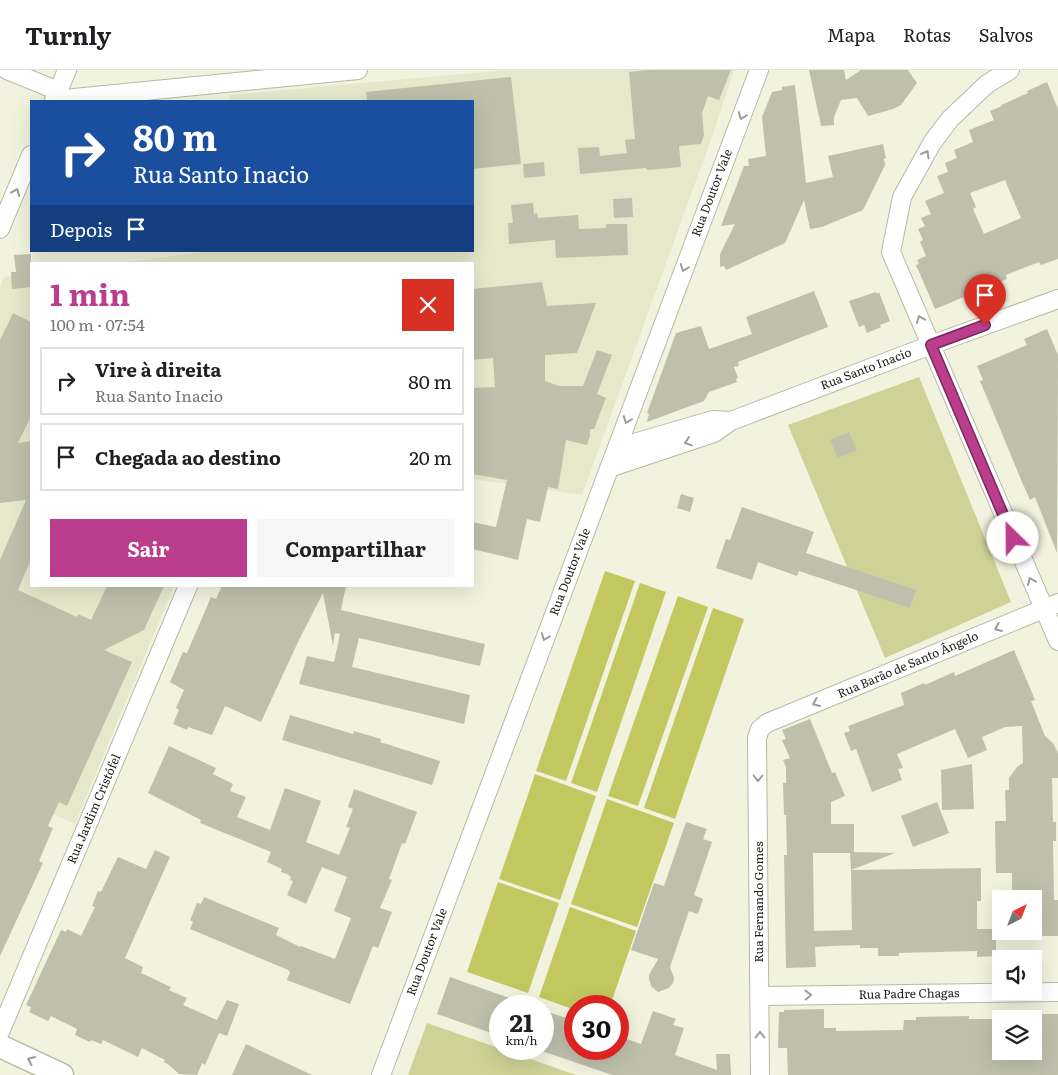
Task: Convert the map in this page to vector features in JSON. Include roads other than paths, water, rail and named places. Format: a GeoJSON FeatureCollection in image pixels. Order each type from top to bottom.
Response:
{"type":"FeatureCollection","features":[{"type":"Feature","properties":{"kind":"main road"},"geometry":{"type":"LineString","coordinates":[[0,1046],[62,1075]]}},
{"type":"Feature","properties":{"kind":"street"},"geometry":{"type":"LineString","coordinates":[[7,70],[82,98],[358,70]]}},
{"type":"Feature","properties":{"kind":"street","name":"Rua Doutor Vale"},"geometry":{"type":"LineString","coordinates":[[381,1075],[759,70]]}},
{"type":"Feature","properties":{"kind":"street"},"geometry":{"type":"LineString","coordinates":[[1010,70],[987,84],[950,119],[932,143],[902,197],[891,252],[931,345],[1051,606],[1058,642]]}},
{"type":"Feature","properties":{"kind":"street"},"geometry":{"type":"LineString","coordinates":[[0,228],[30,157]]}},
{"type":"Feature","properties":{"kind":"street","name":"Rua Santo Inacio"},"geometry":{"type":"LineString","coordinates":[[609,468],[714,433],[731,421],[1058,299]]}},
{"type":"Feature","properties":{"kind":"street","name":"Rua Santo Inacio"},"geometry":{"type":"LineString","coordinates":[[616,448],[713,420],[731,421]]}},
{"type":"Feature","properties":{"kind":"street","name":"Rua Jardim Cristófel"},"geometry":{"type":"LineString","coordinates":[[0,1032],[188,587]]}},
{"type":"Feature","properties":{"kind":"street","name":"Rua Barão de Santo Ângelo"},"geometry":{"type":"LineString","coordinates":[[760,729],[767,723],[1051,606]]}},
{"type":"Feature","properties":{"kind":"street","name":"Rua Fernando Gomes"},"geometry":{"type":"LineString","coordinates":[[760,729],[757,738],[760,1075]]}},
{"type":"Feature","properties":{"kind":"street","name":"Rua Padre Chagas"},"geometry":{"type":"LineString","coordinates":[[759,996],[1058,992]]}}]}
